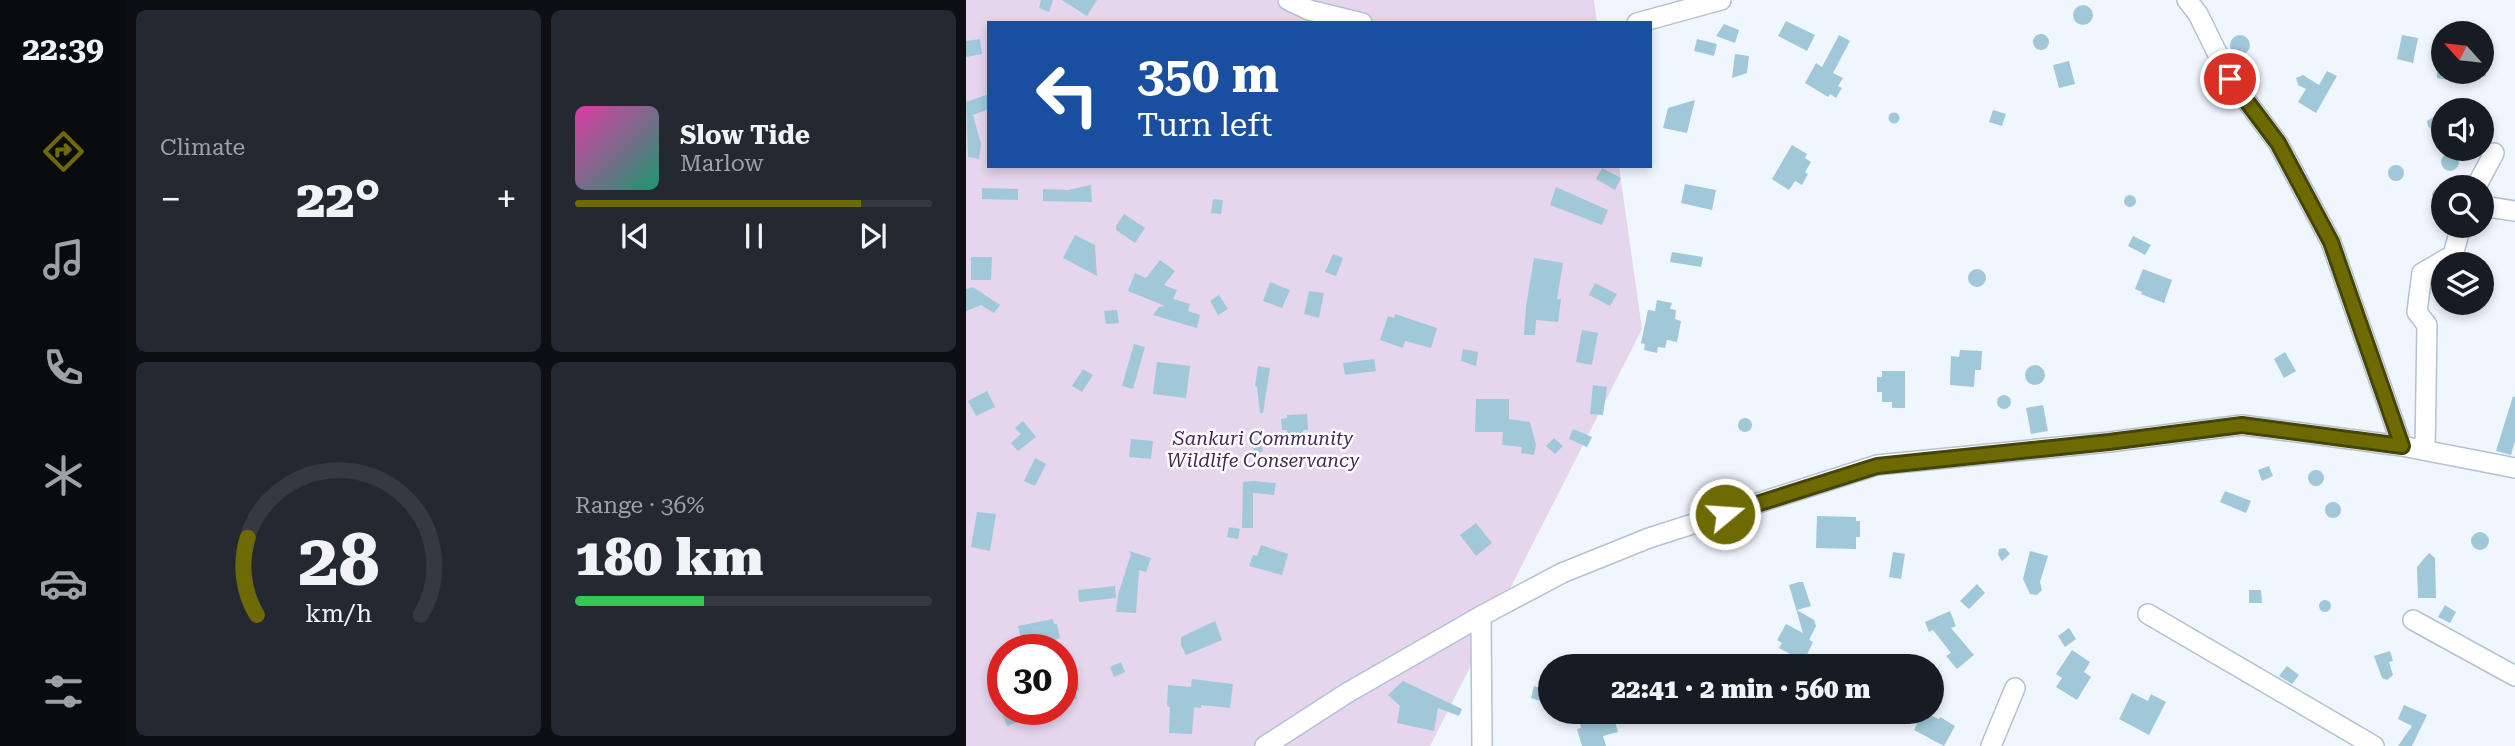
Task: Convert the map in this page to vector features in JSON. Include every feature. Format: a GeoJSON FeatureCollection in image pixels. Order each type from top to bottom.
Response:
{"type":"FeatureCollection","features":[{"type":"Feature","properties":{"kind":"street"},"geometry":{"type":"LineString","coordinates":[[1288,0],[1308,10],[1354,21]]}},
{"type":"Feature","properties":{"kind":"street"},"geometry":{"type":"LineString","coordinates":[[1644,21],[1721,0]]}},
{"type":"Feature","properties":{"kind":"street"},"geometry":{"type":"LineString","coordinates":[[2187,0],[2198,14],[2230,79],[2278,143],[2331,242],[2402,446]]}},
{"type":"Feature","properties":{"kind":"street"},"geometry":{"type":"LineString","coordinates":[[2494,208],[2515,211]]}},
{"type":"Feature","properties":{"kind":"street"},"geometry":{"type":"LineString","coordinates":[[2424,450],[2427,325],[2417,312],[2422,273],[2453,255],[2458,238]]}},
{"type":"Feature","properties":{"kind":"street"},"geometry":{"type":"LineString","coordinates":[[1265,746],[1481,615],[1562,573],[1649,538],[1877,466],[2242,425],[2402,446],[2515,468]]}},
{"type":"Feature","properties":{"kind":"street"},"geometry":{"type":"LineString","coordinates":[[2148,614],[2374,746]]}},
{"type":"Feature","properties":{"kind":"street"},"geometry":{"type":"LineString","coordinates":[[1481,615],[1482,746]]}},
{"type":"Feature","properties":{"kind":"street"},"geometry":{"type":"LineString","coordinates":[[2413,620],[2515,676]]}},
{"type":"Feature","properties":{"kind":"street"},"geometry":{"type":"LineString","coordinates":[[1991,746],[2015,688]]}},
{"type":"Feature","properties":{"kind":"green space","name":"Sankuri Community Wildlife Conservancy"},"geometry":{"type":"Polygon","coordinates":[[[966,0],[1594,0],[1597,21],[987,21],[987,168],[1619,168],[1642,329],[1430,746],[966,746],[966,0]]]}},
{"type":"Feature","properties":{"kind":"building"},"geometry":{"type":"Polygon","coordinates":[[[1041,0],[1053,0],[1049,12],[1039,8],[1041,0]]]}},
{"type":"Feature","properties":{"kind":"building"},"geometry":{"type":"Polygon","coordinates":[[[1062,0],[1097,0],[1087,16],[1062,0]]]}},
{"type":"Feature","properties":{"kind":"building"},"geometry":{"type":"Polygon","coordinates":[[[2083,5],[2090,8],[2093,15],[2090,22],[2083,25],[2076,22],[2073,15],[2076,8],[2083,5]]]}},
{"type":"Feature","properties":{"kind":"building"},"geometry":{"type":"Polygon","coordinates":[[[1786,21],[1815,35],[1807,51],[1778,36],[1786,21]]]}},
{"type":"Feature","properties":{"kind":"building"},"geometry":{"type":"Polygon","coordinates":[[[1724,24],[1739,30],[1735,43],[1716,36],[1724,24]]]}},
{"type":"Feature","properties":{"kind":"building"},"geometry":{"type":"Polygon","coordinates":[[[2041,34],[2049,42],[2041,50],[2033,42],[2041,34]]]}},
{"type":"Feature","properties":{"kind":"building"},"geometry":{"type":"Polygon","coordinates":[[[1839,35],[1850,41],[1833,73],[1843,78],[1838,86],[1842,88],[1836,98],[1830,94],[1828,97],[1805,83],[1816,63],[1822,67],[1839,35]]]}},
{"type":"Feature","properties":{"kind":"building"},"geometry":{"type":"Polygon","coordinates":[[[2240,35],[2247,38],[2250,45],[2247,52],[2240,55],[2233,52],[2230,45],[2233,38],[2240,35]]]}},
{"type":"Feature","properties":{"kind":"building"},"geometry":{"type":"Polygon","coordinates":[[[2402,35],[2418,38],[2413,63],[2397,59],[2402,35]]]}},
{"type":"Feature","properties":{"kind":"building"},"geometry":{"type":"Polygon","coordinates":[[[980,39],[982,54],[966,57],[966,41],[980,39]]]}},
{"type":"Feature","properties":{"kind":"building"},"geometry":{"type":"Polygon","coordinates":[[[1697,39],[1717,44],[1714,56],[1694,51],[1697,39]]]}},
{"type":"Feature","properties":{"kind":"building"},"geometry":{"type":"Polygon","coordinates":[[[1735,54],[1749,56],[1747,73],[1732,78],[1735,54]]]}},
{"type":"Feature","properties":{"kind":"building"},"geometry":{"type":"Polygon","coordinates":[[[2069,61],[2075,84],[2059,88],[2053,65],[2069,61]]]}},
{"type":"Feature","properties":{"kind":"building"},"geometry":{"type":"Polygon","coordinates":[[[2327,71],[2337,76],[2316,113],[2298,102],[2306,89],[2298,85],[2296,78],[2303,75],[2319,85],[2327,71]]]}},
{"type":"Feature","properties":{"kind":"building"},"geometry":{"type":"Polygon","coordinates":[[[987,95],[987,110],[973,115],[981,144],[979,159],[968,157],[966,102],[987,95]]]}},
{"type":"Feature","properties":{"kind":"building"},"geometry":{"type":"Polygon","coordinates":[[[1695,100],[1687,133],[1663,128],[1668,108],[1695,100]]]}},
{"type":"Feature","properties":{"kind":"building"},"geometry":{"type":"Polygon","coordinates":[[[1993,110],[2006,114],[2002,126],[1989,122],[1993,110]]]}},
{"type":"Feature","properties":{"kind":"building"},"geometry":{"type":"Polygon","coordinates":[[[1894,113],[1898,114],[1898,122],[1894,123],[1890,122],[1889,118],[1890,114],[1894,113]]]}},
{"type":"Feature","properties":{"kind":"building"},"geometry":{"type":"Polygon","coordinates":[[[1792,145],[1807,154],[1805,158],[1811,162],[1802,185],[1795,181],[1789,190],[1772,179],[1792,145]]]}},
{"type":"Feature","properties":{"kind":"building"},"geometry":{"type":"Polygon","coordinates":[[[2441,161],[2459,161],[2458,166],[2450,171],[2442,166],[2441,162],[2441,161]]]}},
{"type":"Feature","properties":{"kind":"building"},"geometry":{"type":"Polygon","coordinates":[[[2396,165],[2402,167],[2402,179],[2396,181],[2390,179],[2388,173],[2390,167],[2396,165]]]}},
{"type":"Feature","properties":{"kind":"building"},"geometry":{"type":"Polygon","coordinates":[[[1602,168],[1621,178],[1615,190],[1596,179],[1602,168]]]}},
{"type":"Feature","properties":{"kind":"building"},"geometry":{"type":"Polygon","coordinates":[[[1685,184],[1716,190],[1712,210],[1681,203],[1685,184]]]}},
{"type":"Feature","properties":{"kind":"building"},"geometry":{"type":"Polygon","coordinates":[[[1091,185],[1092,202],[1043,201],[1043,189],[1068,190],[1091,185]]]}},
{"type":"Feature","properties":{"kind":"building"},"geometry":{"type":"Polygon","coordinates":[[[1556,187],[1608,210],[1602,225],[1550,205],[1556,187]]]}},
{"type":"Feature","properties":{"kind":"building"},"geometry":{"type":"Polygon","coordinates":[[[982,188],[1018,189],[1018,200],[982,199],[982,188]]]}},
{"type":"Feature","properties":{"kind":"building"},"geometry":{"type":"Polygon","coordinates":[[[2130,195],[2136,201],[2130,207],[2124,201],[2130,195]]]}},
{"type":"Feature","properties":{"kind":"building"},"geometry":{"type":"Polygon","coordinates":[[[1213,199],[1223,200],[1221,214],[1211,213],[1213,199]]]}},
{"type":"Feature","properties":{"kind":"building"},"geometry":{"type":"Polygon","coordinates":[[[1124,214],[1145,228],[1135,243],[1116,230],[1124,214]]]}},
{"type":"Feature","properties":{"kind":"building"},"geometry":{"type":"Polygon","coordinates":[[[1075,235],[1095,245],[1097,276],[1063,258],[1075,235]]]}},
{"type":"Feature","properties":{"kind":"building"},"geometry":{"type":"Polygon","coordinates":[[[2133,236],[2151,245],[2145,255],[2128,246],[2133,236]]]}},
{"type":"Feature","properties":{"kind":"building"},"geometry":{"type":"Polygon","coordinates":[[[1672,252],[1703,257],[1701,267],[1670,262],[1672,252]]]}},
{"type":"Feature","properties":{"kind":"building"},"geometry":{"type":"Polygon","coordinates":[[[1333,254],[1343,258],[1336,276],[1325,272],[1333,254]]]}},
{"type":"Feature","properties":{"kind":"building"},"geometry":{"type":"Polygon","coordinates":[[[971,257],[992,257],[991,280],[971,280],[971,257]]]}},
{"type":"Feature","properties":{"kind":"building"},"geometry":{"type":"Polygon","coordinates":[[[1534,258],[1563,263],[1557,299],[1561,299],[1558,322],[1536,320],[1535,335],[1524,335],[1526,306],[1534,258]]]}},
{"type":"Feature","properties":{"kind":"building"},"geometry":{"type":"Polygon","coordinates":[[[1160,260],[1175,271],[1164,285],[1177,290],[1173,299],[1190,304],[1188,311],[1200,315],[1197,328],[1153,315],[1159,307],[1165,306],[1128,291],[1135,273],[1146,278],[1160,260]]]}},
{"type":"Feature","properties":{"kind":"building"},"geometry":{"type":"Polygon","coordinates":[[[1977,269],[1983,272],[1986,278],[1983,284],[1977,287],[1971,284],[1968,278],[1971,272],[1977,269]]]}},
{"type":"Feature","properties":{"kind":"building"},"geometry":{"type":"Polygon","coordinates":[[[2143,269],[2172,280],[2164,303],[2135,289],[2143,269]]]}},
{"type":"Feature","properties":{"kind":"building"},"geometry":{"type":"Polygon","coordinates":[[[1270,282],[1290,290],[1282,308],[1263,301],[1270,282]]]}},
{"type":"Feature","properties":{"kind":"building"},"geometry":{"type":"Polygon","coordinates":[[[1595,283],[1617,294],[1610,306],[1589,295],[1595,283]]]}},
{"type":"Feature","properties":{"kind":"building"},"geometry":{"type":"Polygon","coordinates":[[[973,287],[1000,305],[994,313],[981,305],[966,311],[966,289],[973,287]]]}},
{"type":"Feature","properties":{"kind":"building"},"geometry":{"type":"Polygon","coordinates":[[[1309,291],[1324,293],[1319,318],[1304,314],[1309,291]]]}},
{"type":"Feature","properties":{"kind":"building"},"geometry":{"type":"Polygon","coordinates":[[[1219,295],[1228,309],[1218,315],[1210,301],[1219,295]]]}},
{"type":"Feature","properties":{"kind":"building"},"geometry":{"type":"Polygon","coordinates":[[[1657,300],[1672,303],[1670,309],[1676,310],[1675,319],[1681,321],[1677,342],[1667,340],[1665,348],[1658,347],[1657,353],[1644,350],[1645,344],[1641,343],[1648,310],[1655,311],[1657,300]]]}},
{"type":"Feature","properties":{"kind":"building"},"geometry":{"type":"Polygon","coordinates":[[[1117,310],[1119,323],[1106,324],[1104,311],[1117,310]]]}},
{"type":"Feature","properties":{"kind":"building"},"geometry":{"type":"Polygon","coordinates":[[[1395,314],[1437,328],[1431,348],[1405,341],[1403,348],[1380,340],[1388,316],[1394,318],[1395,314]]]}},
{"type":"Feature","properties":{"kind":"building"},"geometry":{"type":"Polygon","coordinates":[[[1582,330],[1598,333],[1592,365],[1576,362],[1582,330]]]}},
{"type":"Feature","properties":{"kind":"building"},"geometry":{"type":"Polygon","coordinates":[[[1134,344],[1145,347],[1133,389],[1122,386],[1134,344]]]}},
{"type":"Feature","properties":{"kind":"building"},"geometry":{"type":"Polygon","coordinates":[[[1463,349],[1478,352],[1476,366],[1461,361],[1463,349]]]}},
{"type":"Feature","properties":{"kind":"building"},"geometry":{"type":"Polygon","coordinates":[[[1960,350],[1982,351],[1981,370],[1975,370],[1974,387],[1950,385],[1951,356],[1959,357],[1960,350]]]}},
{"type":"Feature","properties":{"kind":"building"},"geometry":{"type":"Polygon","coordinates":[[[2285,352],[2296,371],[2284,378],[2274,359],[2285,352]]]}},
{"type":"Feature","properties":{"kind":"building"},"geometry":{"type":"Polygon","coordinates":[[[1374,359],[1376,371],[1345,375],[1343,363],[1374,359]]]}},
{"type":"Feature","properties":{"kind":"building"},"geometry":{"type":"Polygon","coordinates":[[[1157,362],[1190,366],[1186,398],[1153,394],[1157,362]]]}},
{"type":"Feature","properties":{"kind":"building"},"geometry":{"type":"Polygon","coordinates":[[[2031,365],[2039,365],[2045,375],[2039,385],[2031,385],[2025,379],[2025,371],[2031,365]]]}},
{"type":"Feature","properties":{"kind":"building"},"geometry":{"type":"Polygon","coordinates":[[[1258,366],[1270,368],[1263,413],[1260,413],[1255,386],[1258,366]]]}},
{"type":"Feature","properties":{"kind":"building"},"geometry":{"type":"Polygon","coordinates":[[[1083,369],[1093,375],[1082,392],[1072,386],[1083,369]]]}},
{"type":"Feature","properties":{"kind":"building"},"geometry":{"type":"Polygon","coordinates":[[[1882,371],[1905,371],[1905,408],[1892,408],[1892,402],[1882,402],[1882,392],[1877,392],[1877,377],[1882,377],[1882,371]]]}},
{"type":"Feature","properties":{"kind":"building"},"geometry":{"type":"Polygon","coordinates":[[[1593,385],[1607,387],[1603,415],[1590,414],[1593,385]]]}},
{"type":"Feature","properties":{"kind":"building"},"geometry":{"type":"Polygon","coordinates":[[[987,391],[995,407],[976,416],[968,401],[987,391]]]}},
{"type":"Feature","properties":{"kind":"building"},"geometry":{"type":"Polygon","coordinates":[[[2001,395],[2007,395],[2011,402],[2007,409],[2001,409],[1997,405],[1997,399],[2001,395]]]}},
{"type":"Feature","properties":{"kind":"building"},"geometry":{"type":"Polygon","coordinates":[[[2513,396],[2515,441],[2511,455],[2496,451],[2513,396]]]}},
{"type":"Feature","properties":{"kind":"building"},"geometry":{"type":"Polygon","coordinates":[[[1476,399],[1509,399],[1509,419],[1530,422],[1536,445],[1534,455],[1521,453],[1522,447],[1502,445],[1503,432],[1475,432],[1476,399]]]}},
{"type":"Feature","properties":{"kind":"building"},"geometry":{"type":"Polygon","coordinates":[[[2043,405],[2048,431],[2031,434],[2026,408],[2043,405]]]}},
{"type":"Feature","properties":{"kind":"building"},"geometry":{"type":"Polygon","coordinates":[[[1307,414],[1308,430],[1303,430],[1303,436],[1288,437],[1287,430],[1282,430],[1281,419],[1287,418],[1287,415],[1307,414]]]}},
{"type":"Feature","properties":{"kind":"building"},"geometry":{"type":"Polygon","coordinates":[[[1742,418],[1748,418],[1752,425],[1748,432],[1742,432],[1738,428],[1738,422],[1742,418]]]}},
{"type":"Feature","properties":{"kind":"building"},"geometry":{"type":"Polygon","coordinates":[[[1023,421],[1036,437],[1018,451],[1011,443],[1021,434],[1015,428],[1023,421]]]}},
{"type":"Feature","properties":{"kind":"building"},"geometry":{"type":"Polygon","coordinates":[[[1573,429],[1592,437],[1587,447],[1569,439],[1573,429]]]}},
{"type":"Feature","properties":{"kind":"building"},"geometry":{"type":"Polygon","coordinates":[[[1258,438],[1263,451],[1256,454],[1252,447],[1258,438]]]}},
{"type":"Feature","properties":{"kind":"building"},"geometry":{"type":"Polygon","coordinates":[[[1554,438],[1563,446],[1555,454],[1546,446],[1554,438]]]}},
{"type":"Feature","properties":{"kind":"building"},"geometry":{"type":"Polygon","coordinates":[[[1131,439],[1153,441],[1151,459],[1129,457],[1131,439]]]}},
{"type":"Feature","properties":{"kind":"building"},"geometry":{"type":"Polygon","coordinates":[[[1035,458],[1046,464],[1035,486],[1024,481],[1035,458]]]}},
{"type":"Feature","properties":{"kind":"building"},"geometry":{"type":"Polygon","coordinates":[[[2269,466],[2273,476],[2262,481],[2258,470],[2269,466]]]}},
{"type":"Feature","properties":{"kind":"building"},"geometry":{"type":"Polygon","coordinates":[[[2313,470],[2319,470],[2324,478],[2322,484],[2313,486],[2308,481],[2308,475],[2313,470]]]}},
{"type":"Feature","properties":{"kind":"building"},"geometry":{"type":"Polygon","coordinates":[[[1243,482],[1276,483],[1274,495],[1253,493],[1253,528],[1242,528],[1243,482]]]}},
{"type":"Feature","properties":{"kind":"building"},"geometry":{"type":"Polygon","coordinates":[[[2225,491],[2251,501],[2246,513],[2220,502],[2225,491]]]}},
{"type":"Feature","properties":{"kind":"building"},"geometry":{"type":"Polygon","coordinates":[[[2330,502],[2336,502],[2341,510],[2339,516],[2330,518],[2325,513],[2325,507],[2330,502]]]}},
{"type":"Feature","properties":{"kind":"building"},"geometry":{"type":"Polygon","coordinates":[[[977,512],[996,514],[990,551],[971,547],[977,512]]]}},
{"type":"Feature","properties":{"kind":"building"},"geometry":{"type":"Polygon","coordinates":[[[1817,516],[1856,517],[1856,521],[1860,521],[1860,537],[1856,537],[1856,549],[1816,548],[1817,516]]]}},
{"type":"Feature","properties":{"kind":"building"},"geometry":{"type":"Polygon","coordinates":[[[1476,523],[1492,543],[1476,556],[1460,535],[1476,523]]]}},
{"type":"Feature","properties":{"kind":"building"},"geometry":{"type":"Polygon","coordinates":[[[1229,527],[1240,529],[1238,539],[1227,537],[1229,527]]]}},
{"type":"Feature","properties":{"kind":"building"},"geometry":{"type":"Polygon","coordinates":[[[2480,532],[2486,535],[2489,541],[2486,547],[2480,550],[2474,547],[2471,541],[2474,535],[2480,532]]]}},
{"type":"Feature","properties":{"kind":"building"},"geometry":{"type":"Polygon","coordinates":[[[1261,545],[1288,554],[1282,575],[1249,566],[1261,545]]]}},
{"type":"Feature","properties":{"kind":"building"},"geometry":{"type":"Polygon","coordinates":[[[2005,548],[2010,554],[2002,561],[1998,555],[1999,549],[2005,548]]]}},
{"type":"Feature","properties":{"kind":"building"},"geometry":{"type":"Polygon","coordinates":[[[1129,551],[1151,558],[1146,572],[1139,570],[1136,613],[1116,612],[1118,595],[1131,554],[1129,551]]]}},
{"type":"Feature","properties":{"kind":"building"},"geometry":{"type":"Polygon","coordinates":[[[2030,551],[2048,556],[2040,582],[2042,590],[2037,595],[2030,594],[2023,579],[2030,551]]]}},
{"type":"Feature","properties":{"kind":"building"},"geometry":{"type":"Polygon","coordinates":[[[1893,552],[1905,554],[1901,579],[1889,577],[1893,552]]]}},
{"type":"Feature","properties":{"kind":"building"},"geometry":{"type":"Polygon","coordinates":[[[2429,553],[2435,558],[2436,598],[2418,598],[2417,567],[2429,553]]]}},
{"type":"Feature","properties":{"kind":"building"},"geometry":{"type":"Polygon","coordinates":[[[1803,582],[1811,606],[1797,610],[1814,620],[1816,626],[1809,640],[1813,642],[1807,654],[1791,654],[1779,648],[1782,643],[1777,640],[1786,624],[1803,633],[1789,585],[1803,582]]]}},
{"type":"Feature","properties":{"kind":"building"},"geometry":{"type":"Polygon","coordinates":[[[1977,584],[1985,593],[1969,609],[1960,601],[1977,584]]]}},
{"type":"Feature","properties":{"kind":"building"},"geometry":{"type":"Polygon","coordinates":[[[1115,586],[1116,598],[1079,602],[1078,590],[1115,586]]]}},
{"type":"Feature","properties":{"kind":"building"},"geometry":{"type":"Polygon","coordinates":[[[2249,590],[2261,590],[2262,603],[2249,603],[2249,590]]]}},
{"type":"Feature","properties":{"kind":"building"},"geometry":{"type":"Polygon","coordinates":[[[2325,600],[2331,606],[2325,612],[2319,606],[2325,600]]]}},
{"type":"Feature","properties":{"kind":"building"},"geometry":{"type":"Polygon","coordinates":[[[2445,605],[2456,612],[2450,623],[2438,617],[2445,605]]]}},
{"type":"Feature","properties":{"kind":"building"},"geometry":{"type":"Polygon","coordinates":[[[1950,611],[1956,626],[1951,628],[1974,655],[1957,669],[1946,656],[1951,653],[1933,630],[1929,632],[1925,622],[1950,611]]]}},
{"type":"Feature","properties":{"kind":"building"},"geometry":{"type":"Polygon","coordinates":[[[1053,619],[1059,634],[1020,634],[1018,626],[1053,619]]]}},
{"type":"Feature","properties":{"kind":"building"},"geometry":{"type":"Polygon","coordinates":[[[1215,621],[1222,640],[1186,655],[1181,645],[1181,637],[1215,621]]]}},
{"type":"Feature","properties":{"kind":"building"},"geometry":{"type":"Polygon","coordinates":[[[2069,628],[2076,639],[2065,647],[2058,636],[2069,628]]]}},
{"type":"Feature","properties":{"kind":"building"},"geometry":{"type":"Polygon","coordinates":[[[2072,650],[2090,662],[2084,672],[2091,677],[2077,700],[2056,687],[2062,678],[2056,674],[2072,650]]]}},
{"type":"Feature","properties":{"kind":"building"},"geometry":{"type":"Polygon","coordinates":[[[2390,651],[2393,661],[2389,662],[2393,675],[2387,680],[2382,678],[2374,656],[2390,651]]]}},
{"type":"Feature","properties":{"kind":"building"},"geometry":{"type":"Polygon","coordinates":[[[1121,662],[1125,672],[1114,677],[1110,667],[1121,662]]]}},
{"type":"Feature","properties":{"kind":"building"},"geometry":{"type":"Polygon","coordinates":[[[2287,666],[2299,675],[2292,684],[2279,676],[2287,666]]]}},
{"type":"Feature","properties":{"kind":"building"},"geometry":{"type":"Polygon","coordinates":[[[1192,679],[1233,684],[1230,708],[1201,705],[1201,708],[1194,707],[1192,734],[1169,733],[1168,685],[1191,687],[1192,679]]]}},
{"type":"Feature","properties":{"kind":"building"},"geometry":{"type":"Polygon","coordinates":[[[1403,681],[1462,709],[1459,716],[1438,708],[1434,731],[1397,723],[1400,706],[1388,695],[1403,681]]]}},
{"type":"Feature","properties":{"kind":"building"},"geometry":{"type":"Polygon","coordinates":[[[1534,686],[1538,687],[1538,700],[1531,698],[1534,686]]]}},
{"type":"Feature","properties":{"kind":"building"},"geometry":{"type":"Polygon","coordinates":[[[2132,693],[2148,701],[2151,694],[2166,702],[2149,735],[2119,719],[2132,693]]]}},
{"type":"Feature","properties":{"kind":"building"},"geometry":{"type":"Polygon","coordinates":[[[2404,705],[2427,715],[2412,746],[2398,746],[2412,726],[2398,719],[2404,705]]]}},
{"type":"Feature","properties":{"kind":"building"},"geometry":{"type":"Polygon","coordinates":[[[1944,719],[1955,726],[1944,746],[1914,730],[1917,724],[1944,724],[1944,719]]]}},
{"type":"Feature","properties":{"kind":"building"},"geometry":{"type":"Polygon","coordinates":[[[1580,724],[1616,724],[1618,732],[1603,736],[1606,746],[1582,746],[1577,729],[1581,728],[1580,724]]]}},
{"type":"Feature","properties":{"kind":"route"},"geometry":{"type":"LineString","coordinates":[[1725,514],[1877,466],[2242,425],[2402,446],[2331,242],[2278,143],[2230,79]]}}]}
